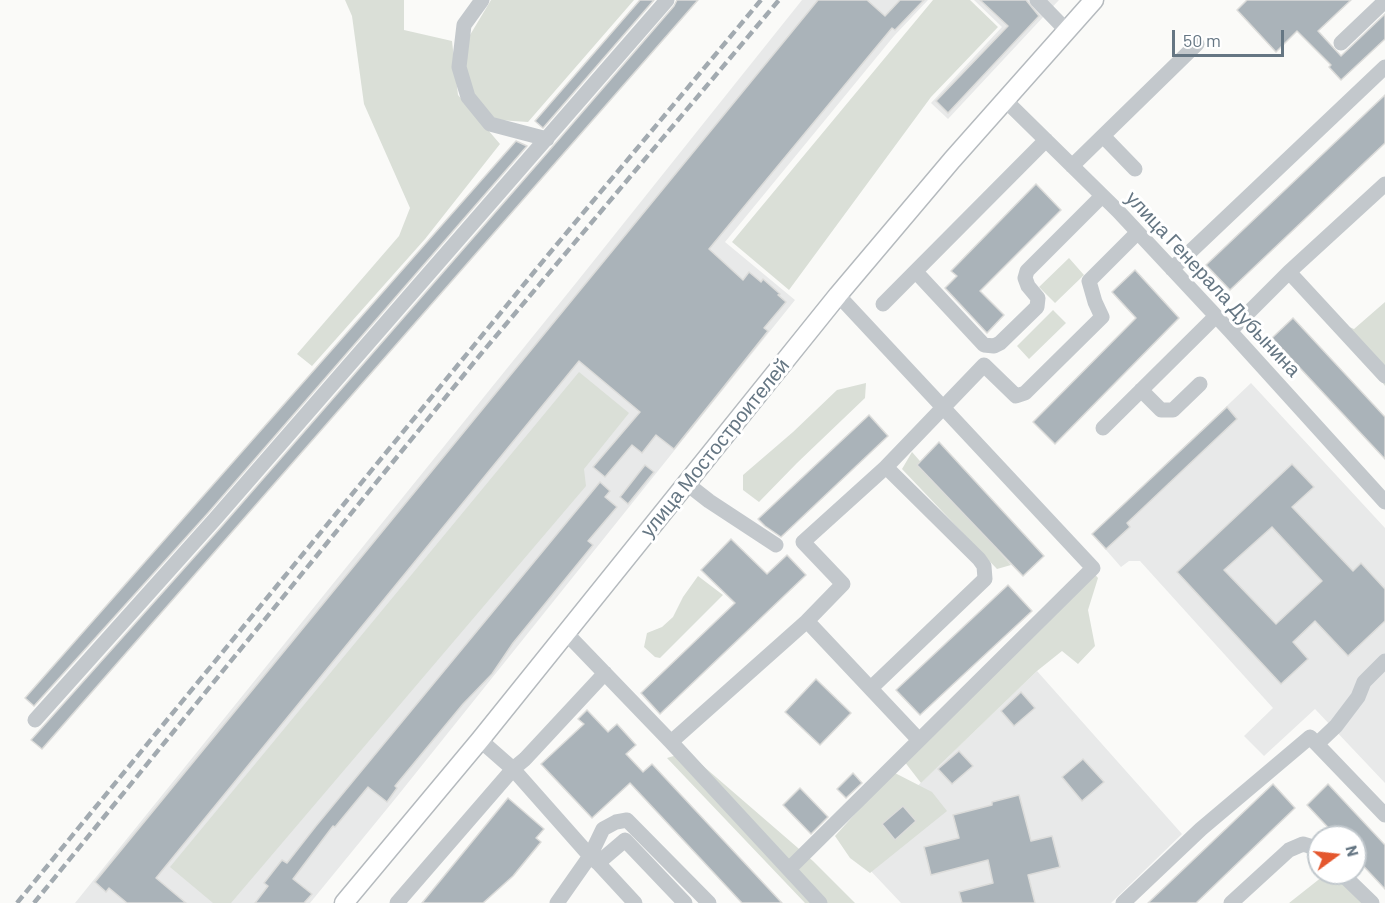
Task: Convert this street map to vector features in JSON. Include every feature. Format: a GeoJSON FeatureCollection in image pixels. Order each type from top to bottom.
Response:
{"type":"FeatureCollection","features":[{"type":"Feature","properties":{"kind":"main road","name":"улица Мостостроителей"},"geometry":{"type":"LineString","coordinates":[[344,903],[480,740],[838,295],[1094,0]]}},
{"type":"Feature","properties":{"kind":"street"},"geometry":{"type":"LineString","coordinates":[[482,0],[464,25],[459,67],[468,97],[490,124],[547,139]]}},
{"type":"Feature","properties":{"kind":"street"},"geometry":{"type":"LineString","coordinates":[[36,720],[215,519],[667,0]]}},
{"type":"Feature","properties":{"kind":"street"},"geometry":{"type":"LineString","coordinates":[[1341,43],[1385,1]]}},
{"type":"Feature","properties":{"kind":"street"},"geometry":{"type":"LineString","coordinates":[[1044,2],[1066,31]]}},
{"type":"Feature","properties":{"kind":"street"},"geometry":{"type":"LineString","coordinates":[[1072,166],[1197,44]]}},
{"type":"Feature","properties":{"kind":"street"},"geometry":{"type":"LineString","coordinates":[[1172,269],[1385,67]]}},
{"type":"Feature","properties":{"kind":"street","name":"улица Генерала Дубынина"},"geometry":{"type":"LineString","coordinates":[[1005,100],[1172,269],[1385,502]]}},
{"type":"Feature","properties":{"kind":"street"},"geometry":{"type":"LineString","coordinates":[[1103,136],[1135,169]]}},
{"type":"Feature","properties":{"kind":"street"},"geometry":{"type":"LineString","coordinates":[[883,304],[1046,140]]}},
{"type":"Feature","properties":{"kind":"street"},"geometry":{"type":"LineString","coordinates":[[1230,331],[1289,272],[1385,184]]}},
{"type":"Feature","properties":{"kind":"street"},"geometry":{"type":"LineString","coordinates":[[916,272],[924,290],[984,345],[993,346],[1000,343],[1037,307],[1038,298],[1028,286],[1025,278],[1027,271],[1102,196]]}},
{"type":"Feature","properties":{"kind":"street"},"geometry":{"type":"LineString","coordinates":[[671,742],[807,621],[843,584],[803,542],[886,467],[984,365],[1016,396],[1025,393],[1102,316],[1089,281],[1137,233]]}},
{"type":"Feature","properties":{"kind":"street"},"geometry":{"type":"LineString","coordinates":[[1289,272],[1385,376]]}},
{"type":"Feature","properties":{"kind":"street"},"geometry":{"type":"LineString","coordinates":[[789,869],[1093,568],[838,295]]}},
{"type":"Feature","properties":{"kind":"street"},"geometry":{"type":"LineString","coordinates":[[1103,428],[1216,316]]}},
{"type":"Feature","properties":{"kind":"street"},"geometry":{"type":"LineString","coordinates":[[1141,390],[1161,410],[1173,410],[1200,384]]}},
{"type":"Feature","properties":{"kind":"street"},"geometry":{"type":"LineString","coordinates":[[871,688],[985,579],[984,566],[979,559],[886,467]]}},
{"type":"Feature","properties":{"kind":"street"},"geometry":{"type":"LineString","coordinates":[[686,483],[776,545]]}},
{"type":"Feature","properties":{"kind":"street"},"geometry":{"type":"LineString","coordinates":[[807,621],[920,740]]}},
{"type":"Feature","properties":{"kind":"street"},"geometry":{"type":"LineString","coordinates":[[566,633],[820,903]]}},
{"type":"Feature","properties":{"kind":"street"},"geometry":{"type":"LineString","coordinates":[[1317,744],[1336,726],[1358,697],[1364,682],[1385,660]]}},
{"type":"Feature","properties":{"kind":"street"},"geometry":{"type":"LineString","coordinates":[[397,903],[513,769],[605,673]]}},
{"type":"Feature","properties":{"kind":"street"},"geometry":{"type":"LineString","coordinates":[[1123,903],[1201,829],[1310,737],[1385,815]]}},
{"type":"Feature","properties":{"kind":"street"},"geometry":{"type":"LineString","coordinates":[[480,740],[513,769],[635,903]]}},
{"type":"Feature","properties":{"kind":"street"},"geometry":{"type":"LineString","coordinates":[[594,860],[603,829],[616,822],[627,820],[709,903]]}},
{"type":"Feature","properties":{"kind":"street"},"geometry":{"type":"LineString","coordinates":[[560,902],[594,860],[625,840],[685,903]]}},
{"type":"Feature","properties":{"kind":"street"},"geometry":{"type":"LineString","coordinates":[[1230,903],[1289,850],[1303,844],[1307,845]]}},
{"type":"Feature","properties":{"kind":"street"},"geometry":{"type":"LineString","coordinates":[[1353,885],[1372,903]]}},
{"type":"Feature","properties":{"kind":"shaded area"},"geometry":{"type":"Polygon","coordinates":[[[345,0],[404,0],[404,30],[452,41],[458,95],[500,144],[425,239],[312,366],[297,354],[399,236],[410,208],[364,104],[352,16],[345,0]]]}},
{"type":"Feature","properties":{"kind":"shaded area"},"geometry":{"type":"Polygon","coordinates":[[[491,0],[634,0],[528,122],[484,119],[455,60],[491,0]]]}},
{"type":"Feature","properties":{"kind":"shaded area"},"geometry":{"type":"Polygon","coordinates":[[[802,0],[928,0],[894,36],[725,242],[795,300],[395,799],[310,903],[75,903],[576,283],[802,0]]]}},
{"type":"Feature","properties":{"kind":"shaded area"},"geometry":{"type":"Polygon","coordinates":[[[933,0],[970,0],[998,27],[931,97],[789,290],[732,242],[933,0]]]}},
{"type":"Feature","properties":{"kind":"shaded area"},"geometry":{"type":"Polygon","coordinates":[[[974,0],[1059,0],[948,119],[931,103],[1002,27],[974,0]]]}},
{"type":"Feature","properties":{"kind":"shaded area"},"geometry":{"type":"Polygon","coordinates":[[[1069,258],[1084,275],[1055,303],[1039,287],[1069,258]]]}},
{"type":"Feature","properties":{"kind":"shaded area"},"geometry":{"type":"Polygon","coordinates":[[[1385,302],[1385,386],[1335,321],[1354,329],[1385,302]]]}},
{"type":"Feature","properties":{"kind":"shaded area"},"geometry":{"type":"Polygon","coordinates":[[[1053,310],[1066,323],[1029,359],[1017,346],[1053,310]]]}},
{"type":"Feature","properties":{"kind":"shaded area"},"geometry":{"type":"Polygon","coordinates":[[[579,372],[629,413],[584,469],[586,486],[231,903],[213,903],[170,867],[579,372]]]}},
{"type":"Feature","properties":{"kind":"shaded area"},"geometry":{"type":"Polygon","coordinates":[[[866,383],[865,398],[759,502],[743,490],[743,475],[837,390],[866,383]]]}},
{"type":"Feature","properties":{"kind":"shaded area"},"geometry":{"type":"Polygon","coordinates":[[[1251,383],[1385,528],[1385,783],[1315,709],[1264,756],[1244,736],[1273,708],[1140,561],[1129,561],[1121,567],[1092,534],[1251,383]]]}},
{"type":"Feature","properties":{"kind":"shaded area"},"geometry":{"type":"Polygon","coordinates":[[[912,452],[1011,565],[997,569],[902,469],[912,452]]]}},
{"type":"Feature","properties":{"kind":"shaded area"},"geometry":{"type":"Polygon","coordinates":[[[1092,571],[1098,578],[1088,610],[1095,646],[1078,664],[1062,651],[1037,671],[921,783],[904,761],[1092,571]]]}},
{"type":"Feature","properties":{"kind":"shaded area"},"geometry":{"type":"Polygon","coordinates":[[[698,576],[723,595],[660,658],[655,657],[644,647],[647,633],[662,627],[673,617],[683,597],[698,576]]]}},
{"type":"Feature","properties":{"kind":"shaded area"},"geometry":{"type":"Polygon","coordinates":[[[1037,671],[1182,834],[1111,903],[901,903],[851,850],[1037,671]]]}},
{"type":"Feature","properties":{"kind":"shaded area"},"geometry":{"type":"Polygon","coordinates":[[[687,752],[813,861],[855,903],[805,903],[667,758],[687,752]]]}},
{"type":"Feature","properties":{"kind":"shaded area"},"geometry":{"type":"Polygon","coordinates":[[[893,772],[932,792],[947,811],[870,873],[850,858],[835,836],[893,772]]]}},
{"type":"Feature","properties":{"kind":"shaded area"},"geometry":{"type":"Polygon","coordinates":[[[1312,885],[1349,885],[1367,903],[1289,903],[1312,885]]]}},
{"type":"Feature","properties":{"kind":"building"},"geometry":{"type":"Polygon","coordinates":[[[640,0],[654,0],[543,128],[535,121],[640,0]]]}},
{"type":"Feature","properties":{"kind":"building"},"geometry":{"type":"Polygon","coordinates":[[[677,0],[698,0],[42,749],[31,740],[222,526],[554,145],[677,0]]]}},
{"type":"Feature","properties":{"kind":"building"},"geometry":{"type":"Polygon","coordinates":[[[818,0],[867,0],[885,16],[900,0],[924,0],[895,30],[892,28],[709,249],[743,280],[749,272],[761,282],[763,279],[786,302],[764,328],[768,331],[722,389],[674,449],[656,435],[642,453],[632,445],[605,477],[593,467],[640,412],[579,361],[156,878],[186,903],[127,903],[109,888],[106,892],[95,882],[818,0]]]}},
{"type":"Feature","properties":{"kind":"building"},"geometry":{"type":"Polygon","coordinates":[[[980,0],[1026,0],[1039,16],[948,113],[936,101],[1008,26],[980,0]]]}},
{"type":"Feature","properties":{"kind":"building"},"geometry":{"type":"Polygon","coordinates":[[[1247,0],[1351,0],[1318,31],[1341,56],[1385,14],[1385,39],[1341,80],[1329,67],[1331,65],[1297,31],[1276,52],[1237,10],[1247,0]]]}},
{"type":"Feature","properties":{"kind":"building"},"geometry":{"type":"Polygon","coordinates":[[[1385,95],[1385,143],[1230,290],[1206,265],[1385,95]]]}},
{"type":"Feature","properties":{"kind":"building"},"geometry":{"type":"Polygon","coordinates":[[[516,141],[527,146],[208,513],[34,706],[25,698],[516,141]]]}},
{"type":"Feature","properties":{"kind":"building"},"geometry":{"type":"Polygon","coordinates":[[[1036,184],[1061,210],[980,291],[1004,315],[987,333],[945,288],[957,276],[951,271],[1036,184]]]}},
{"type":"Feature","properties":{"kind":"building"},"geometry":{"type":"Polygon","coordinates":[[[1135,270],[1179,318],[1055,444],[1033,422],[1136,318],[1112,292],[1135,270]]]}},
{"type":"Feature","properties":{"kind":"building"},"geometry":{"type":"Polygon","coordinates":[[[1293,318],[1385,417],[1385,459],[1272,338],[1293,318]]]}},
{"type":"Feature","properties":{"kind":"building"},"geometry":{"type":"Polygon","coordinates":[[[1227,407],[1237,419],[1127,523],[1130,527],[1106,549],[1092,534],[1227,407]]]}},
{"type":"Feature","properties":{"kind":"building"},"geometry":{"type":"Polygon","coordinates":[[[869,415],[888,436],[781,537],[758,519],[869,415]]]}},
{"type":"Feature","properties":{"kind":"building"},"geometry":{"type":"Polygon","coordinates":[[[939,442],[1044,556],[1023,576],[917,465],[939,442]]]}},
{"type":"Feature","properties":{"kind":"building"},"geometry":{"type":"Polygon","coordinates":[[[1292,464],[1314,487],[1292,507],[1353,571],[1361,563],[1385,589],[1385,621],[1348,656],[1315,621],[1293,642],[1308,659],[1281,684],[1177,572],[1292,464]],[[1272,527],[1224,570],[1276,624],[1322,581],[1272,527]]]}},
{"type":"Feature","properties":{"kind":"building"},"geometry":{"type":"Polygon","coordinates":[[[645,465],[654,472],[628,504],[620,497],[645,465]]]}},
{"type":"Feature","properties":{"kind":"building"},"geometry":{"type":"Polygon","coordinates":[[[600,482],[610,491],[605,497],[617,507],[588,541],[593,545],[513,643],[492,674],[463,704],[395,786],[397,788],[387,802],[368,787],[335,827],[333,826],[293,879],[312,894],[304,903],[255,903],[268,886],[264,883],[282,860],[287,863],[600,482]]]}},
{"type":"Feature","properties":{"kind":"building"},"geometry":{"type":"Polygon","coordinates":[[[731,539],[767,574],[787,555],[806,575],[660,714],[641,693],[735,603],[701,570],[731,539]]]}},
{"type":"Feature","properties":{"kind":"building"},"geometry":{"type":"Polygon","coordinates":[[[1008,585],[1032,611],[920,715],[896,690],[1008,585]]]}},
{"type":"Feature","properties":{"kind":"building"},"geometry":{"type":"Polygon","coordinates":[[[816,679],[851,713],[820,745],[785,712],[816,679]]]}},
{"type":"Feature","properties":{"kind":"building"},"geometry":{"type":"Polygon","coordinates":[[[1021,692],[1035,708],[1014,726],[1001,711],[1021,692]]]}},
{"type":"Feature","properties":{"kind":"building"},"geometry":{"type":"Polygon","coordinates":[[[587,710],[608,732],[617,724],[636,745],[626,754],[643,772],[652,764],[782,903],[742,903],[630,783],[592,818],[541,764],[584,724],[578,719],[587,710]]]}},
{"type":"Feature","properties":{"kind":"building"},"geometry":{"type":"Polygon","coordinates":[[[959,751],[973,766],[952,784],[938,769],[959,751]]]}},
{"type":"Feature","properties":{"kind":"building"},"geometry":{"type":"Polygon","coordinates":[[[1083,759],[1104,782],[1082,801],[1062,777],[1083,759]]]}},
{"type":"Feature","properties":{"kind":"building"},"geometry":{"type":"Polygon","coordinates":[[[853,773],[862,783],[846,798],[837,789],[853,773]]]}},
{"type":"Feature","properties":{"kind":"building"},"geometry":{"type":"Polygon","coordinates":[[[1273,784],[1295,808],[1196,903],[1148,903],[1273,784]]]}},
{"type":"Feature","properties":{"kind":"building"},"geometry":{"type":"Polygon","coordinates":[[[1328,784],[1366,825],[1326,825],[1307,805],[1328,784]]]}},
{"type":"Feature","properties":{"kind":"building"},"geometry":{"type":"Polygon","coordinates":[[[800,788],[828,817],[811,834],[783,805],[800,788]]]}},
{"type":"Feature","properties":{"kind":"building"},"geometry":{"type":"Polygon","coordinates":[[[1019,795],[1031,841],[1052,836],[1060,867],[1028,875],[1035,903],[962,903],[959,892],[993,883],[988,860],[931,875],[924,847],[959,838],[953,815],[1019,795]]]}},
{"type":"Feature","properties":{"kind":"building"},"geometry":{"type":"Polygon","coordinates":[[[508,798],[544,829],[536,838],[541,842],[513,876],[483,903],[422,903],[508,798]]]}},
{"type":"Feature","properties":{"kind":"building"},"geometry":{"type":"Polygon","coordinates":[[[903,806],[916,821],[895,840],[882,824],[903,806]]]}},
{"type":"Feature","properties":{"kind":"building"},"geometry":{"type":"Polygon","coordinates":[[[1367,826],[1385,845],[1385,889],[1367,870],[1367,826]]]}},
{"type":"Feature","properties":{"kind":"railway"},"geometry":{"type":"LineString","coordinates":[[17,903],[548,255],[761,0]]}},
{"type":"Feature","properties":{"kind":"railway"},"geometry":{"type":"LineString","coordinates":[[34,903],[480,355],[779,0]]}}]}
